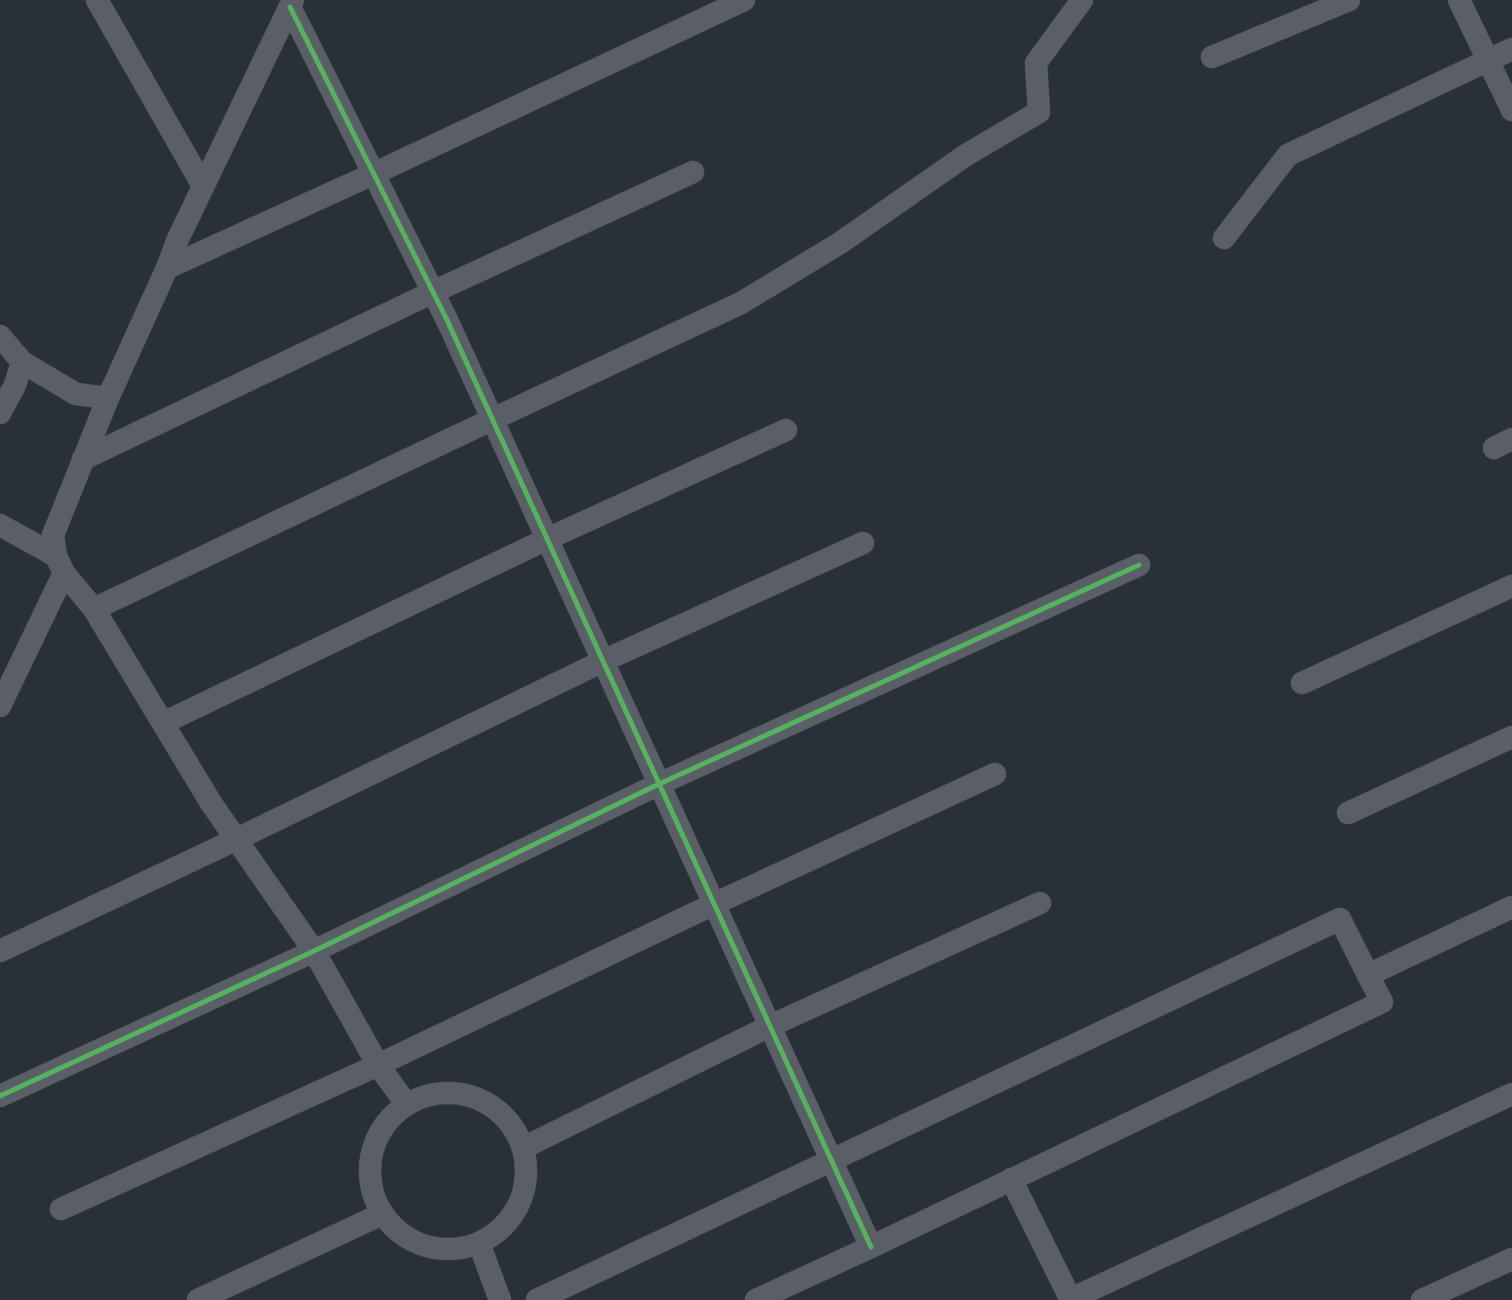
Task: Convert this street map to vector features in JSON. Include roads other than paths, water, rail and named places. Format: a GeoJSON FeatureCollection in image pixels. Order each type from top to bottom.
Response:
{"type":"FeatureCollection","features":[{"type":"Feature","properties":{"kind":"street"},"geometry":{"type":"LineString","coordinates":[[97,0],[203,186]]}},
{"type":"Feature","properties":{"kind":"street"},"geometry":{"type":"LineString","coordinates":[[167,268],[374,174],[744,0]]}},
{"type":"Feature","properties":{"kind":"street"},"geometry":{"type":"LineString","coordinates":[[94,609],[741,303],[840,243],[966,155],[1039,112],[1036,63],[1060,28],[1082,0]]}},
{"type":"Feature","properties":{"kind":"street"},"geometry":{"type":"LineString","coordinates":[[1212,57],[1349,0]]}},
{"type":"Feature","properties":{"kind":"street"},"geometry":{"type":"LineString","coordinates":[[1459,0],[1512,110]]}},
{"type":"Feature","properties":{"kind":"street"},"geometry":{"type":"LineString","coordinates":[[0,706],[60,564],[53,535],[108,398],[167,268],[177,241],[291,4]]}},
{"type":"Feature","properties":{"kind":"street"},"geometry":{"type":"LineString","coordinates":[[291,4],[433,292],[493,419],[871,1247]]}},
{"type":"Feature","properties":{"kind":"street"},"geometry":{"type":"LineString","coordinates":[[1224,238],[1288,155],[1512,50]]}},
{"type":"Feature","properties":{"kind":"street"},"geometry":{"type":"LineString","coordinates":[[83,460],[433,292],[693,172]]}},
{"type":"Feature","properties":{"kind":"street"},"geometry":{"type":"LineString","coordinates":[[0,336],[22,362],[76,394],[108,398]]}},
{"type":"Feature","properties":{"kind":"street"},"geometry":{"type":"LineString","coordinates":[[0,413],[15,385],[22,362]]}},
{"type":"Feature","properties":{"kind":"street"},"geometry":{"type":"LineString","coordinates":[[163,723],[547,538],[786,430]]}},
{"type":"Feature","properties":{"kind":"street"},"geometry":{"type":"LineString","coordinates":[[0,525],[60,564],[94,609],[211,803],[314,951],[378,1065],[407,1105]]}},
{"type":"Feature","properties":{"kind":"street"},"geometry":{"type":"LineString","coordinates":[[1,947],[237,839],[603,661],[863,543]]}},
{"type":"Feature","properties":{"kind":"street"},"geometry":{"type":"LineString","coordinates":[[0,1096],[314,951],[659,784],[1139,565]]}},
{"type":"Feature","properties":{"kind":"street"},"geometry":{"type":"LineString","coordinates":[[1302,683],[1512,586]]}},
{"type":"Feature","properties":{"kind":"street"},"geometry":{"type":"LineString","coordinates":[[1348,813],[1512,737]]}},
{"type":"Feature","properties":{"kind":"street"},"geometry":{"type":"LineString","coordinates":[[61,1210],[378,1065],[714,904],[995,774]]}},
{"type":"Feature","properties":{"kind":"street"},"geometry":{"type":"LineString","coordinates":[[523,1148],[770,1026],[1040,903]]}},
{"type":"Feature","properties":{"kind":"street"},"geometry":{"type":"LineString","coordinates":[[1368,975],[1512,907]]}},
{"type":"Feature","properties":{"kind":"street"},"geometry":{"type":"LineString","coordinates":[[537,1300],[831,1159],[1340,919],[1382,1002],[871,1247],[756,1300]]}},
{"type":"Feature","properties":{"kind":"street"},"geometry":{"type":"LineString","coordinates":[[457,1093],[482,1100],[503,1115],[519,1135],[523,1148],[526,1160],[526,1185],[517,1209],[501,1229],[479,1244],[458,1249],[436,1249],[415,1243],[396,1230],[382,1214],[372,1191],[370,1166],[376,1142],[389,1121],[407,1105],[431,1095],[457,1093]]}},
{"type":"Feature","properties":{"kind":"street"},"geometry":{"type":"LineString","coordinates":[[1012,1179],[1071,1299],[1512,1094]]}},
{"type":"Feature","properties":{"kind":"street"},"geometry":{"type":"LineString","coordinates":[[198,1300],[382,1214]]}},
{"type":"Feature","properties":{"kind":"street"},"geometry":{"type":"LineString","coordinates":[[479,1244],[500,1300]]}},
{"type":"Feature","properties":{"kind":"street"},"geometry":{"type":"LineString","coordinates":[[1422,1300],[1512,1259]]}}]}
